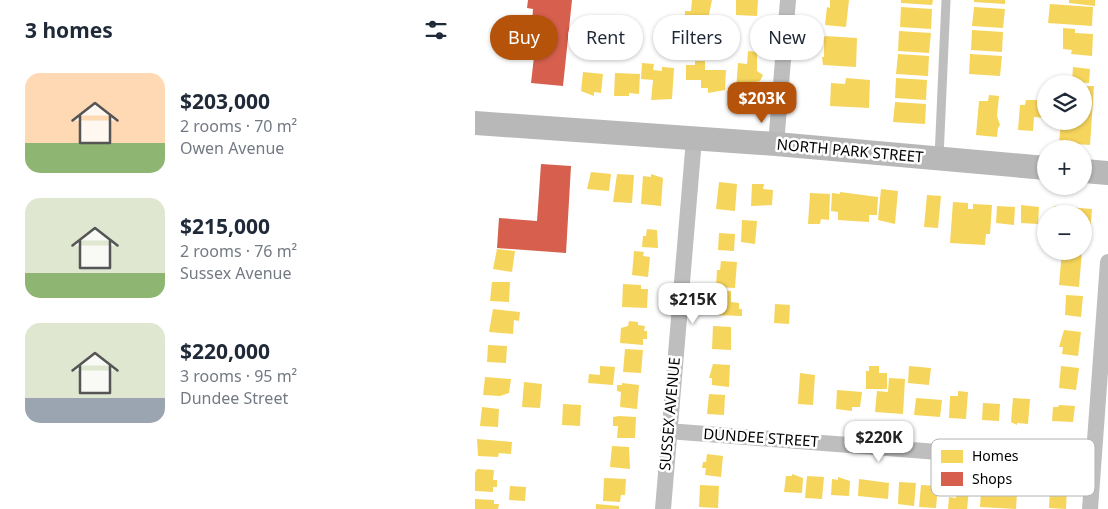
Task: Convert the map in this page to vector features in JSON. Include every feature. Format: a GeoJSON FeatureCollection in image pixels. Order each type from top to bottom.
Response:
{"type":"FeatureCollection","features":[{"type":"Feature","properties":{"kind":"street"},"geometry":{"type":"LineString","coordinates":[[776,144],[787,0]]}},
{"type":"Feature","properties":{"kind":"street","name":"NORTH PARK STREET"},"geometry":{"type":"LineString","coordinates":[[475,123],[776,144],[1037,167]]}},
{"type":"Feature","properties":{"kind":"street","name":"SUSSEX AVENUE"},"geometry":{"type":"LineString","coordinates":[[663,509],[668,431],[694,139]]}},
{"type":"Feature","properties":{"kind":"street"},"geometry":{"type":"LineString","coordinates":[[1092,172],[1108,173]]}},
{"type":"Feature","properties":{"kind":"street"},"geometry":{"type":"LineString","coordinates":[[1094,439],[1108,262]]}},
{"type":"Feature","properties":{"kind":"street","name":"DUNDEE STREET"},"geometry":{"type":"LineString","coordinates":[[668,431],[931,451]]}},
{"type":"Feature","properties":{"kind":"street"},"geometry":{"type":"LineString","coordinates":[[1090,509],[1091,496]]}},
{"type":"Feature","properties":{"kind":"lane"},"geometry":{"type":"LineString","coordinates":[[939,159],[946,0]]}},
{"type":"Feature","properties":{"kind":"building: Homes"},"geometry":{"type":"Polygon","coordinates":[[[692,0],[712,0],[709,15],[685,15],[685,11],[691,11],[692,0]]]}},
{"type":"Feature","properties":{"kind":"building: Homes"},"geometry":{"type":"Polygon","coordinates":[[[736,0],[758,0],[757,15],[736,15],[736,0]]]}},
{"type":"Feature","properties":{"kind":"building: Homes"},"geometry":{"type":"Polygon","coordinates":[[[830,0],[849,0],[846,27],[825,25],[827,7],[830,8],[830,0]]]}},
{"type":"Feature","properties":{"kind":"building: Homes"},"geometry":{"type":"Polygon","coordinates":[[[901,0],[933,0],[932,5],[901,3],[901,0]]]}},
{"type":"Feature","properties":{"kind":"building: Homes"},"geometry":{"type":"Polygon","coordinates":[[[974,0],[1005,0],[1005,4],[974,2],[974,0]]]}},
{"type":"Feature","properties":{"kind":"building: Homes"},"geometry":{"type":"Polygon","coordinates":[[[1069,0],[1095,0],[1095,6],[1069,3],[1069,0]]]}},
{"type":"Feature","properties":{"kind":"building: Homes"},"geometry":{"type":"Polygon","coordinates":[[[1050,4],[1093,7],[1092,26],[1048,23],[1050,4]]]}},
{"type":"Feature","properties":{"kind":"building: Homes"},"geometry":{"type":"Polygon","coordinates":[[[901,7],[932,9],[931,29],[900,27],[901,7]]]}},
{"type":"Feature","properties":{"kind":"building: Homes"},"geometry":{"type":"Polygon","coordinates":[[[974,7],[1005,9],[1003,28],[972,26],[974,7]]]}},
{"type":"Feature","properties":{"kind":"building: Homes"},"geometry":{"type":"Polygon","coordinates":[[[1063,28],[1075,29],[1075,33],[1093,34],[1092,56],[1071,54],[1072,50],[1063,49],[1063,28]]]}},
{"type":"Feature","properties":{"kind":"building: Homes"},"geometry":{"type":"Polygon","coordinates":[[[972,30],[1003,32],[1002,52],[971,50],[972,30]]]}},
{"type":"Feature","properties":{"kind":"building: Homes"},"geometry":{"type":"Polygon","coordinates":[[[899,31],[931,33],[929,53],[898,51],[899,31]]]}},
{"type":"Feature","properties":{"kind":"building: Homes"},"geometry":{"type":"Polygon","coordinates":[[[825,36],[857,38],[856,67],[823,65],[825,36]]]}},
{"type":"Feature","properties":{"kind":"building: Homes"},"geometry":{"type":"Polygon","coordinates":[[[748,51],[750,51],[750,60],[757,60],[757,71],[763,75],[760,81],[756,82],[752,96],[737,94],[736,90],[738,63],[747,64],[748,51]]]}},
{"type":"Feature","properties":{"kind":"building: Homes"},"geometry":{"type":"Polygon","coordinates":[[[898,54],[929,56],[928,76],[896,74],[898,54]]]}},
{"type":"Feature","properties":{"kind":"building: Homes"},"geometry":{"type":"Polygon","coordinates":[[[970,54],[1002,56],[1000,76],[969,74],[970,54]]]}},
{"type":"Feature","properties":{"kind":"building: Homes"},"geometry":{"type":"Polygon","coordinates":[[[695,61],[705,61],[705,70],[726,70],[725,90],[708,93],[708,88],[701,88],[701,80],[686,80],[686,65],[695,65],[695,61]]]}},
{"type":"Feature","properties":{"kind":"building: Homes"},"geometry":{"type":"Polygon","coordinates":[[[642,63],[654,64],[653,70],[662,71],[662,67],[674,68],[672,99],[651,100],[653,80],[641,79],[642,63]]]}},
{"type":"Feature","properties":{"kind":"building: Homes"},"geometry":{"type":"Polygon","coordinates":[[[1073,67],[1090,69],[1090,75],[1072,75],[1073,67]]]}},
{"type":"Feature","properties":{"kind":"building: Homes"},"geometry":{"type":"Polygon","coordinates":[[[583,72],[603,74],[601,93],[594,92],[594,96],[581,91],[583,72]]]}},
{"type":"Feature","properties":{"kind":"building: Homes"},"geometry":{"type":"Polygon","coordinates":[[[615,73],[640,74],[639,94],[629,93],[629,96],[614,96],[615,73]]]}},
{"type":"Feature","properties":{"kind":"building: Homes"},"geometry":{"type":"Polygon","coordinates":[[[846,78],[870,80],[869,108],[830,106],[831,83],[845,84],[846,78]]]}},
{"type":"Feature","properties":{"kind":"building: Homes"},"geometry":{"type":"Polygon","coordinates":[[[896,78],[927,80],[926,100],[895,98],[896,78]]]}},
{"type":"Feature","properties":{"kind":"building: Homes"},"geometry":{"type":"Polygon","coordinates":[[[1092,86],[1094,86],[1092,116],[1092,86]]]}},
{"type":"Feature","properties":{"kind":"building: Homes"},"geometry":{"type":"Polygon","coordinates":[[[989,95],[999,96],[997,116],[1000,125],[997,137],[976,135],[979,101],[988,101],[989,95]]]}},
{"type":"Feature","properties":{"kind":"building: Homes"},"geometry":{"type":"Polygon","coordinates":[[[1026,100],[1037,100],[1037,117],[1034,117],[1033,131],[1018,130],[1020,105],[1025,105],[1026,100]]]}},
{"type":"Feature","properties":{"kind":"building: Homes"},"geometry":{"type":"Polygon","coordinates":[[[895,102],[926,104],[925,124],[893,122],[895,102]]]}},
{"type":"Feature","properties":{"kind":"building: Homes"},"geometry":{"type":"Polygon","coordinates":[[[1060,130],[1091,130],[1090,140],[1059,140],[1060,130]]]}},
{"type":"Feature","properties":{"kind":"building: Homes"},"geometry":{"type":"Polygon","coordinates":[[[591,172],[611,174],[609,191],[587,189],[591,172]]]}},
{"type":"Feature","properties":{"kind":"building: Homes"},"geometry":{"type":"Polygon","coordinates":[[[617,174],[634,175],[632,203],[613,202],[617,174]]]}},
{"type":"Feature","properties":{"kind":"building: Homes"},"geometry":{"type":"Polygon","coordinates":[[[651,174],[663,178],[661,206],[641,204],[643,176],[651,177],[651,174]]]}},
{"type":"Feature","properties":{"kind":"building: Homes"},"geometry":{"type":"Polygon","coordinates":[[[719,182],[737,184],[735,211],[716,209],[719,182]]]}},
{"type":"Feature","properties":{"kind":"building: Homes"},"geometry":{"type":"Polygon","coordinates":[[[752,184],[764,184],[763,189],[773,190],[772,205],[751,206],[752,184]]]}},
{"type":"Feature","properties":{"kind":"building: Homes"},"geometry":{"type":"Polygon","coordinates":[[[881,189],[898,191],[895,224],[878,220],[881,189]]]}},
{"type":"Feature","properties":{"kind":"building: Homes"},"geometry":{"type":"Polygon","coordinates":[[[840,192],[878,197],[877,215],[869,215],[869,222],[838,220],[838,212],[831,211],[832,193],[840,194],[840,192]]]}},
{"type":"Feature","properties":{"kind":"building: Homes"},"geometry":{"type":"Polygon","coordinates":[[[810,193],[830,194],[829,220],[821,219],[820,224],[808,224],[810,193]]]}},
{"type":"Feature","properties":{"kind":"building: Homes"},"geometry":{"type":"Polygon","coordinates":[[[927,195],[941,196],[938,228],[924,227],[927,195]]]}},
{"type":"Feature","properties":{"kind":"building: Homes"},"geometry":{"type":"Polygon","coordinates":[[[953,202],[968,203],[968,209],[973,209],[973,204],[992,205],[990,234],[986,234],[985,245],[950,243],[953,202]]]}},
{"type":"Feature","properties":{"kind":"building: Homes"},"geometry":{"type":"Polygon","coordinates":[[[1021,205],[1037,207],[1037,224],[1021,223],[1021,205]]]}},
{"type":"Feature","properties":{"kind":"building: Homes"},"geometry":{"type":"Polygon","coordinates":[[[997,206],[1015,207],[1014,225],[996,223],[997,206]]]}},
{"type":"Feature","properties":{"kind":"building: Homes"},"geometry":{"type":"Polygon","coordinates":[[[742,220],[757,221],[755,244],[741,242],[742,220]]]}},
{"type":"Feature","properties":{"kind":"building: Homes"},"geometry":{"type":"Polygon","coordinates":[[[647,229],[657,230],[658,248],[642,247],[643,236],[646,236],[647,229]]]}},
{"type":"Feature","properties":{"kind":"building: Homes"},"geometry":{"type":"Polygon","coordinates":[[[719,233],[735,234],[734,251],[718,250],[719,233]]]}},
{"type":"Feature","properties":{"kind":"building: Homes"},"geometry":{"type":"Polygon","coordinates":[[[497,249],[515,251],[512,272],[493,269],[497,249]]]}},
{"type":"Feature","properties":{"kind":"building: Homes"},"geometry":{"type":"Polygon","coordinates":[[[634,251],[644,252],[643,256],[650,257],[648,277],[632,275],[634,251]]]}},
{"type":"Feature","properties":{"kind":"building: Homes"},"geometry":{"type":"Polygon","coordinates":[[[1061,260],[1081,260],[1079,287],[1059,285],[1061,260]]]}},
{"type":"Feature","properties":{"kind":"building: Homes"},"geometry":{"type":"Polygon","coordinates":[[[721,261],[737,262],[735,288],[716,287],[717,270],[720,270],[721,261]]]}},
{"type":"Feature","properties":{"kind":"building: Homes"},"geometry":{"type":"Polygon","coordinates":[[[492,282],[510,282],[509,302],[490,301],[492,282]]]}},
{"type":"Feature","properties":{"kind":"building: Homes"},"geometry":{"type":"Polygon","coordinates":[[[623,284],[641,285],[641,289],[648,289],[647,308],[622,307],[623,284]]]}},
{"type":"Feature","properties":{"kind":"building: Homes"},"geometry":{"type":"Polygon","coordinates":[[[715,291],[731,291],[731,302],[739,303],[739,309],[742,309],[742,316],[714,315],[715,291]]]}},
{"type":"Feature","properties":{"kind":"building: Homes"},"geometry":{"type":"Polygon","coordinates":[[[1066,295],[1083,296],[1081,317],[1065,315],[1066,295]]]}},
{"type":"Feature","properties":{"kind":"building: Homes"},"geometry":{"type":"Polygon","coordinates":[[[775,304],[790,305],[789,324],[774,323],[775,304]]]}},
{"type":"Feature","properties":{"kind":"building: Homes"},"geometry":{"type":"Polygon","coordinates":[[[493,309],[520,312],[519,321],[514,320],[513,334],[489,332],[493,309]]]}},
{"type":"Feature","properties":{"kind":"building: Homes"},"geometry":{"type":"Polygon","coordinates":[[[629,321],[638,322],[638,325],[645,326],[644,331],[647,331],[647,339],[643,339],[643,345],[620,343],[621,328],[628,326],[629,321]]]}},
{"type":"Feature","properties":{"kind":"building: Homes"},"geometry":{"type":"Polygon","coordinates":[[[713,326],[731,327],[731,350],[712,349],[713,326]]]}},
{"type":"Feature","properties":{"kind":"building: Homes"},"geometry":{"type":"Polygon","coordinates":[[[1064,330],[1081,332],[1078,356],[1062,354],[1063,347],[1059,347],[1064,330]]]}},
{"type":"Feature","properties":{"kind":"building: Homes"},"geometry":{"type":"Polygon","coordinates":[[[488,345],[507,346],[506,363],[487,362],[488,345]]]}},
{"type":"Feature","properties":{"kind":"building: Homes"},"geometry":{"type":"Polygon","coordinates":[[[625,349],[643,350],[641,373],[623,372],[625,349]]]}},
{"type":"Feature","properties":{"kind":"building: Homes"},"geometry":{"type":"Polygon","coordinates":[[[713,364],[730,365],[729,387],[712,385],[712,378],[709,378],[713,364]]]}},
{"type":"Feature","properties":{"kind":"building: Homes"},"geometry":{"type":"Polygon","coordinates":[[[600,366],[615,367],[613,385],[588,383],[589,374],[600,375],[600,366]]]}},
{"type":"Feature","properties":{"kind":"building: Homes"},"geometry":{"type":"Polygon","coordinates":[[[869,366],[879,366],[879,373],[887,373],[887,389],[866,389],[866,371],[869,371],[869,366]]]}},
{"type":"Feature","properties":{"kind":"building: Homes"},"geometry":{"type":"Polygon","coordinates":[[[909,366],[931,368],[929,385],[908,383],[909,366]]]}},
{"type":"Feature","properties":{"kind":"building: Homes"},"geometry":{"type":"Polygon","coordinates":[[[1061,366],[1079,368],[1076,390],[1059,388],[1061,366]]]}},
{"type":"Feature","properties":{"kind":"building: Homes"},"geometry":{"type":"Polygon","coordinates":[[[800,373],[815,375],[813,405],[798,404],[800,373]]]}},
{"type":"Feature","properties":{"kind":"building: Homes"},"geometry":{"type":"Polygon","coordinates":[[[485,377],[511,379],[509,393],[500,396],[483,395],[485,377]]]}},
{"type":"Feature","properties":{"kind":"building: Homes"},"geometry":{"type":"Polygon","coordinates":[[[889,378],[905,379],[903,414],[875,412],[877,391],[888,392],[889,378]]]}},
{"type":"Feature","properties":{"kind":"building: Homes"},"geometry":{"type":"Polygon","coordinates":[[[524,382],[542,384],[540,408],[522,407],[524,382]]]}},
{"type":"Feature","properties":{"kind":"building: Homes"},"geometry":{"type":"Polygon","coordinates":[[[622,383],[639,385],[637,409],[620,407],[621,392],[617,391],[617,385],[622,385],[622,383]]]}},
{"type":"Feature","properties":{"kind":"building: Homes"},"geometry":{"type":"Polygon","coordinates":[[[837,390],[862,392],[860,407],[852,407],[852,411],[836,409],[837,390]]]}},
{"type":"Feature","properties":{"kind":"building: Homes"},"geometry":{"type":"Polygon","coordinates":[[[958,391],[968,392],[966,419],[949,418],[950,396],[958,396],[958,391]]]}},
{"type":"Feature","properties":{"kind":"building: Homes"},"geometry":{"type":"Polygon","coordinates":[[[709,394],[725,395],[724,415],[707,414],[709,394]]]}},
{"type":"Feature","properties":{"kind":"building: Homes"},"geometry":{"type":"Polygon","coordinates":[[[916,398],[942,400],[940,417],[914,415],[916,398]]]}},
{"type":"Feature","properties":{"kind":"building: Homes"},"geometry":{"type":"Polygon","coordinates":[[[1013,398],[1030,399],[1028,424],[1017,423],[1017,425],[1011,422],[1013,398]]]}},
{"type":"Feature","properties":{"kind":"building: Homes"},"geometry":{"type":"Polygon","coordinates":[[[983,403],[1000,404],[999,421],[982,420],[983,403]]]}},
{"type":"Feature","properties":{"kind":"building: Homes"},"geometry":{"type":"Polygon","coordinates":[[[563,404],[581,405],[580,426],[562,425],[563,404]]]}},
{"type":"Feature","properties":{"kind":"building: Homes"},"geometry":{"type":"Polygon","coordinates":[[[1059,405],[1075,406],[1073,422],[1052,421],[1053,407],[1058,407],[1059,405]]]}},
{"type":"Feature","properties":{"kind":"building: Homes"},"geometry":{"type":"Polygon","coordinates":[[[482,407],[499,409],[498,427],[480,426],[482,407]]]}},
{"type":"Feature","properties":{"kind":"building: Homes"},"geometry":{"type":"Polygon","coordinates":[[[613,417],[636,417],[635,438],[617,438],[618,426],[613,426],[613,417]]]}},
{"type":"Feature","properties":{"kind":"building: Homes"},"geometry":{"type":"Polygon","coordinates":[[[477,439],[512,442],[511,454],[499,453],[498,457],[478,456],[477,439]]]}},
{"type":"Feature","properties":{"kind":"building: Homes"},"geometry":{"type":"Polygon","coordinates":[[[612,446],[629,447],[630,469],[610,467],[612,446]]]}},
{"type":"Feature","properties":{"kind":"building: Homes"},"geometry":{"type":"Polygon","coordinates":[[[707,454],[723,456],[721,477],[705,475],[706,468],[702,468],[703,462],[706,462],[707,454]]]}},
{"type":"Feature","properties":{"kind":"building: Homes"},"geometry":{"type":"Polygon","coordinates":[[[477,469],[494,470],[493,480],[497,480],[497,487],[493,487],[493,492],[475,491],[475,473],[477,469]]]}},
{"type":"Feature","properties":{"kind":"building: Homes"},"geometry":{"type":"Polygon","coordinates":[[[792,474],[803,478],[802,493],[784,492],[786,476],[792,476],[792,474]]]}},
{"type":"Feature","properties":{"kind":"building: Homes"},"geometry":{"type":"Polygon","coordinates":[[[807,476],[824,477],[822,499],[805,498],[807,476]]]}},
{"type":"Feature","properties":{"kind":"building: Homes"},"geometry":{"type":"Polygon","coordinates":[[[838,477],[850,481],[849,496],[831,495],[832,479],[838,480],[838,477]]]}},
{"type":"Feature","properties":{"kind":"building: Homes"},"geometry":{"type":"Polygon","coordinates":[[[604,478],[626,479],[625,495],[621,495],[620,502],[603,501],[604,478]]]}},
{"type":"Feature","properties":{"kind":"building: Homes"},"geometry":{"type":"Polygon","coordinates":[[[859,479],[889,483],[888,499],[858,496],[859,479]]]}},
{"type":"Feature","properties":{"kind":"building: Homes"},"geometry":{"type":"Polygon","coordinates":[[[899,482],[916,483],[914,506],[898,504],[899,482]]]}},
{"type":"Feature","properties":{"kind":"building: Homes"},"geometry":{"type":"Polygon","coordinates":[[[700,485],[719,486],[718,508],[699,507],[700,485]]]}},
{"type":"Feature","properties":{"kind":"building: Homes"},"geometry":{"type":"Polygon","coordinates":[[[921,485],[931,486],[931,496],[937,496],[936,508],[919,507],[921,485]]]}},
{"type":"Feature","properties":{"kind":"building: Homes"},"geometry":{"type":"Polygon","coordinates":[[[510,486],[526,487],[525,501],[509,500],[510,486]]]}},
{"type":"Feature","properties":{"kind":"building: Homes"},"geometry":{"type":"Polygon","coordinates":[[[956,496],[968,496],[967,509],[948,509],[949,497],[956,498],[956,496]]]}},
{"type":"Feature","properties":{"kind":"building: Homes"},"geometry":{"type":"Polygon","coordinates":[[[981,496],[1017,496],[1016,509],[980,507],[981,496]]]}},
{"type":"Feature","properties":{"kind":"building: Homes"},"geometry":{"type":"Polygon","coordinates":[[[1050,496],[1067,496],[1066,509],[1049,508],[1050,496]]]}},
{"type":"Feature","properties":{"kind":"building: Homes"},"geometry":{"type":"Polygon","coordinates":[[[475,499],[494,500],[494,504],[499,504],[498,509],[475,509],[475,499]]]}},
{"type":"Feature","properties":{"kind":"building: Homes"},"geometry":{"type":"Polygon","coordinates":[[[596,504],[619,506],[619,509],[596,509],[596,504]]]}},
{"type":"Feature","properties":{"kind":"building: Shops"},"geometry":{"type":"Polygon","coordinates":[[[528,0],[572,0],[570,15],[568,15],[568,38],[563,86],[531,83],[534,60],[558,60],[558,15],[533,15],[533,9],[527,8],[528,0]]]}},
{"type":"Feature","properties":{"kind":"building: Shops"},"geometry":{"type":"Polygon","coordinates":[[[541,164],[571,166],[566,253],[497,248],[499,218],[537,221],[541,164]]]}}]}
